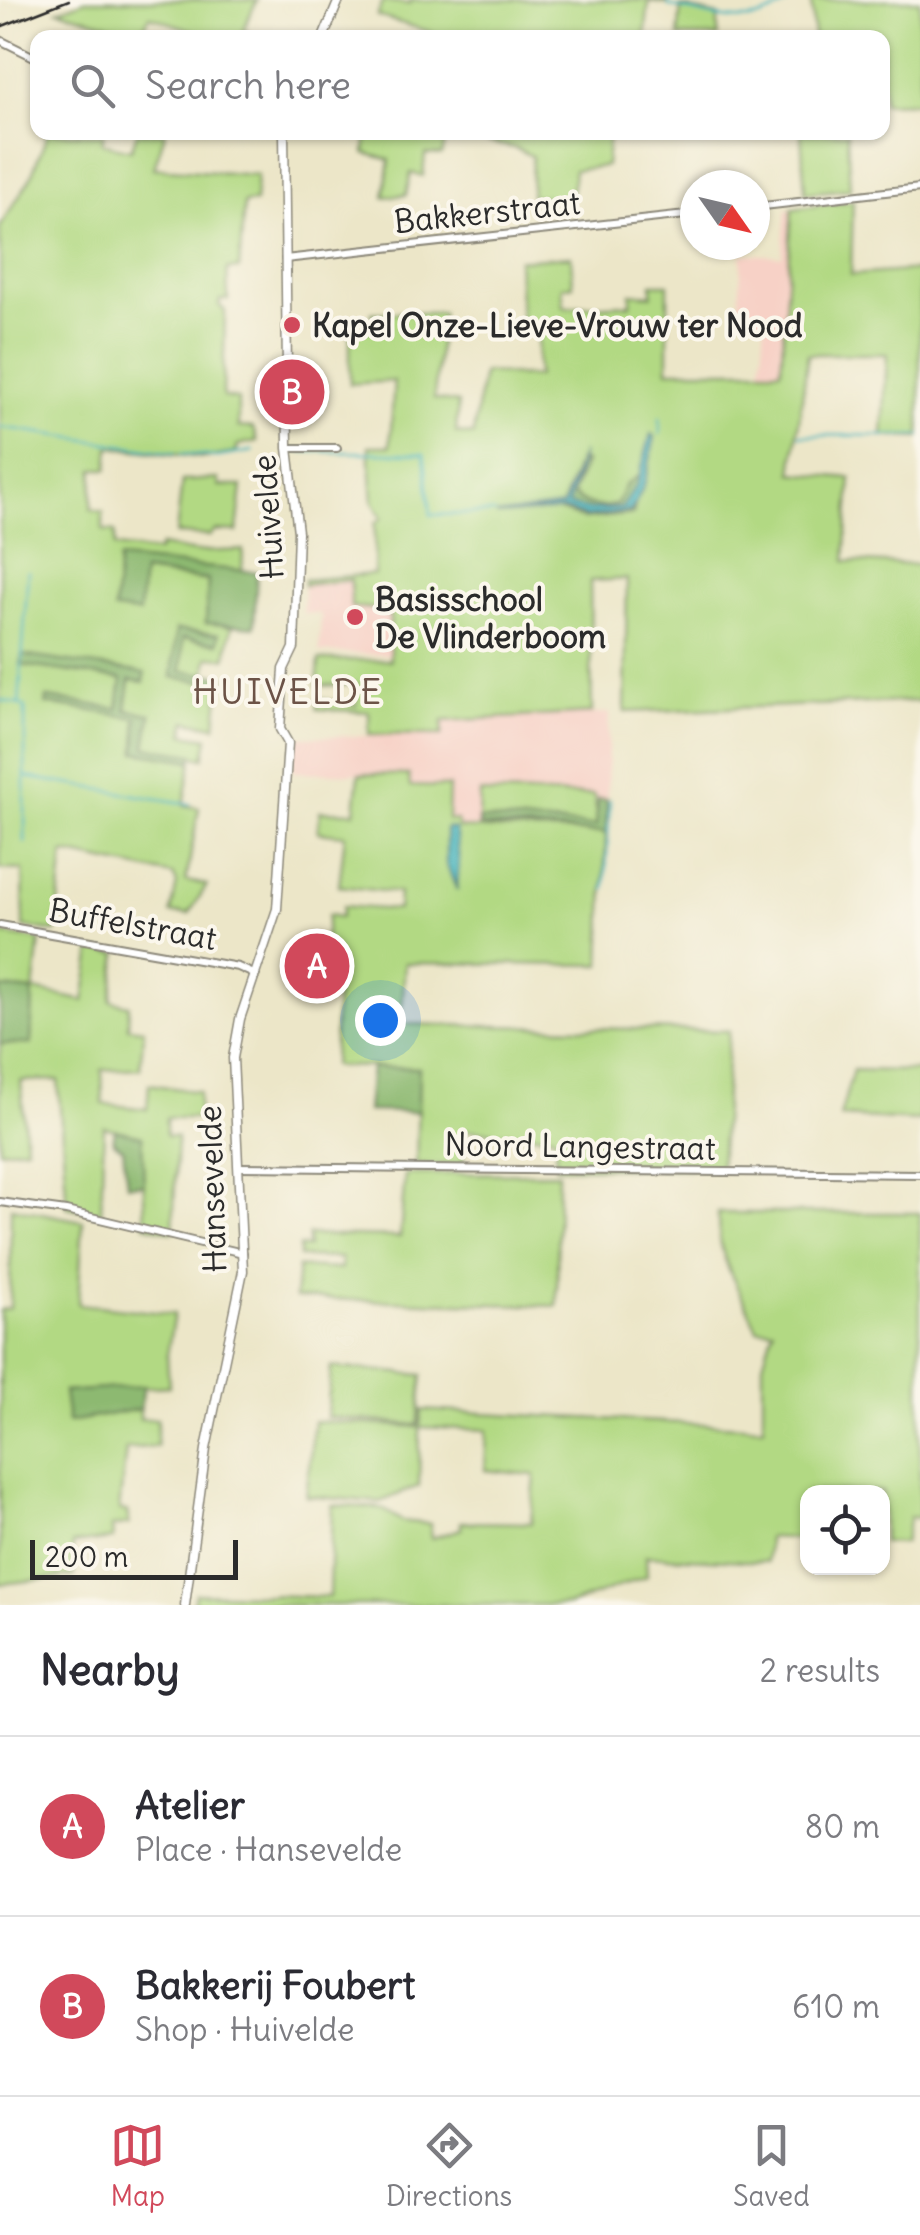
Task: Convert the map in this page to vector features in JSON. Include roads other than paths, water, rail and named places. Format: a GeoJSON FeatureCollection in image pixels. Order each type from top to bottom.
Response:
{"type":"FeatureCollection","features":[{"type":"Feature","properties":{"kind":"street"},"geometry":{"type":"LineString","coordinates":[[326,30],[339,0]]}},
{"type":"Feature","properties":{"kind":"street"},"geometry":{"type":"LineString","coordinates":[[0,40],[30,55]]}},
{"type":"Feature","properties":{"kind":"street","name":"Huivelde"},"geometry":{"type":"LineString","coordinates":[[284,140],[288,448],[298,532],[294,648],[286,661],[280,729],[288,743],[287,773]]}},
{"type":"Feature","properties":{"kind":"street"},"geometry":{"type":"LineString","coordinates":[[770,205],[920,188]]}},
{"type":"Feature","properties":{"kind":"street","name":"Bakkerstraat"},"geometry":{"type":"LineString","coordinates":[[285,259],[680,216]]}},
{"type":"Feature","properties":{"kind":"street"},"geometry":{"type":"LineString","coordinates":[[288,448],[337,448]]}},
{"type":"Feature","properties":{"kind":"street","name":"Hansevelde"},"geometry":{"type":"LineString","coordinates":[[186,1605],[202,1478],[241,1286],[243,1253],[234,1058],[240,1019],[278,900],[287,773]]}},
{"type":"Feature","properties":{"kind":"street","name":"Buffelstraat"},"geometry":{"type":"LineString","coordinates":[[0,925],[238,967],[256,975]]}},
{"type":"Feature","properties":{"kind":"street","name":"Noord Langestraat"},"geometry":{"type":"LineString","coordinates":[[239,1167],[920,1174]]}},
{"type":"Feature","properties":{"kind":"street"},"geometry":{"type":"LineString","coordinates":[[0,1202],[66,1212],[243,1253]]}},
{"type":"Feature","properties":{"kind":"water"},"geometry":{"type":"Polygon","coordinates":[[[651,434],[655,437],[644,486],[631,511],[587,517],[565,510],[496,515],[563,506],[583,452],[568,505],[590,510],[622,508],[637,484],[651,434]]]}},
{"type":"Feature","properties":{"kind":"water"},"geometry":{"type":"Polygon","coordinates":[[[446,828],[455,829],[459,859],[457,890],[446,864],[446,828]]]}},
{"type":"Feature","properties":{"kind":"waterway"},"geometry":{"type":"LineString","coordinates":[[668,0],[669,6],[733,19],[762,16],[792,0]]}},
{"type":"Feature","properties":{"kind":"waterway"},"geometry":{"type":"LineString","coordinates":[[660,418],[660,434]]}},
{"type":"Feature","properties":{"kind":"waterway"},"geometry":{"type":"LineString","coordinates":[[0,427],[175,453]]}},
{"type":"Feature","properties":{"kind":"waterway"},"geometry":{"type":"LineString","coordinates":[[800,435],[920,436]]}},
{"type":"Feature","properties":{"kind":"waterway"},"geometry":{"type":"LineString","coordinates":[[180,454],[217,457],[253,451]]}},
{"type":"Feature","properties":{"kind":"waterway"},"geometry":{"type":"LineString","coordinates":[[296,451],[424,454],[431,515],[495,513]]}},
{"type":"Feature","properties":{"kind":"waterway"},"geometry":{"type":"LineString","coordinates":[[19,704],[28,571]]}},
{"type":"Feature","properties":{"kind":"waterway"},"geometry":{"type":"LineString","coordinates":[[0,700],[25,706],[25,843]]}},
{"type":"Feature","properties":{"kind":"waterway"},"geometry":{"type":"LineString","coordinates":[[26,777],[190,804]]}},
{"type":"Feature","properties":{"kind":"waterway"},"geometry":{"type":"LineString","coordinates":[[605,889],[610,800]]}},
{"type":"Feature","properties":{"kind":"railway"},"geometry":{"type":"LineString","coordinates":[[0,27],[69,0]]}},
{"type":"Feature","properties":{"kind":"place","name":"Kapel Onze-Lieve-Vrouw ter Nood"},"geometry":{"type":"Point","coordinates":[292,325]}},
{"type":"Feature","properties":{"kind":"place","name":"Bakkerij Foubert"},"geometry":{"type":"Point","coordinates":[292,392]}},
{"type":"Feature","properties":{"kind":"place","name":"Basisschool De Vlinderboom"},"geometry":{"type":"Point","coordinates":[355,617]}},
{"type":"Feature","properties":{"kind":"place","name":"Atelier"},"geometry":{"type":"Point","coordinates":[317,966]}},
{"type":"Feature","properties":{"kind":"district","name":"HUIVELDE"},"geometry":{"type":"Point","coordinates":[288,691]}}]}
